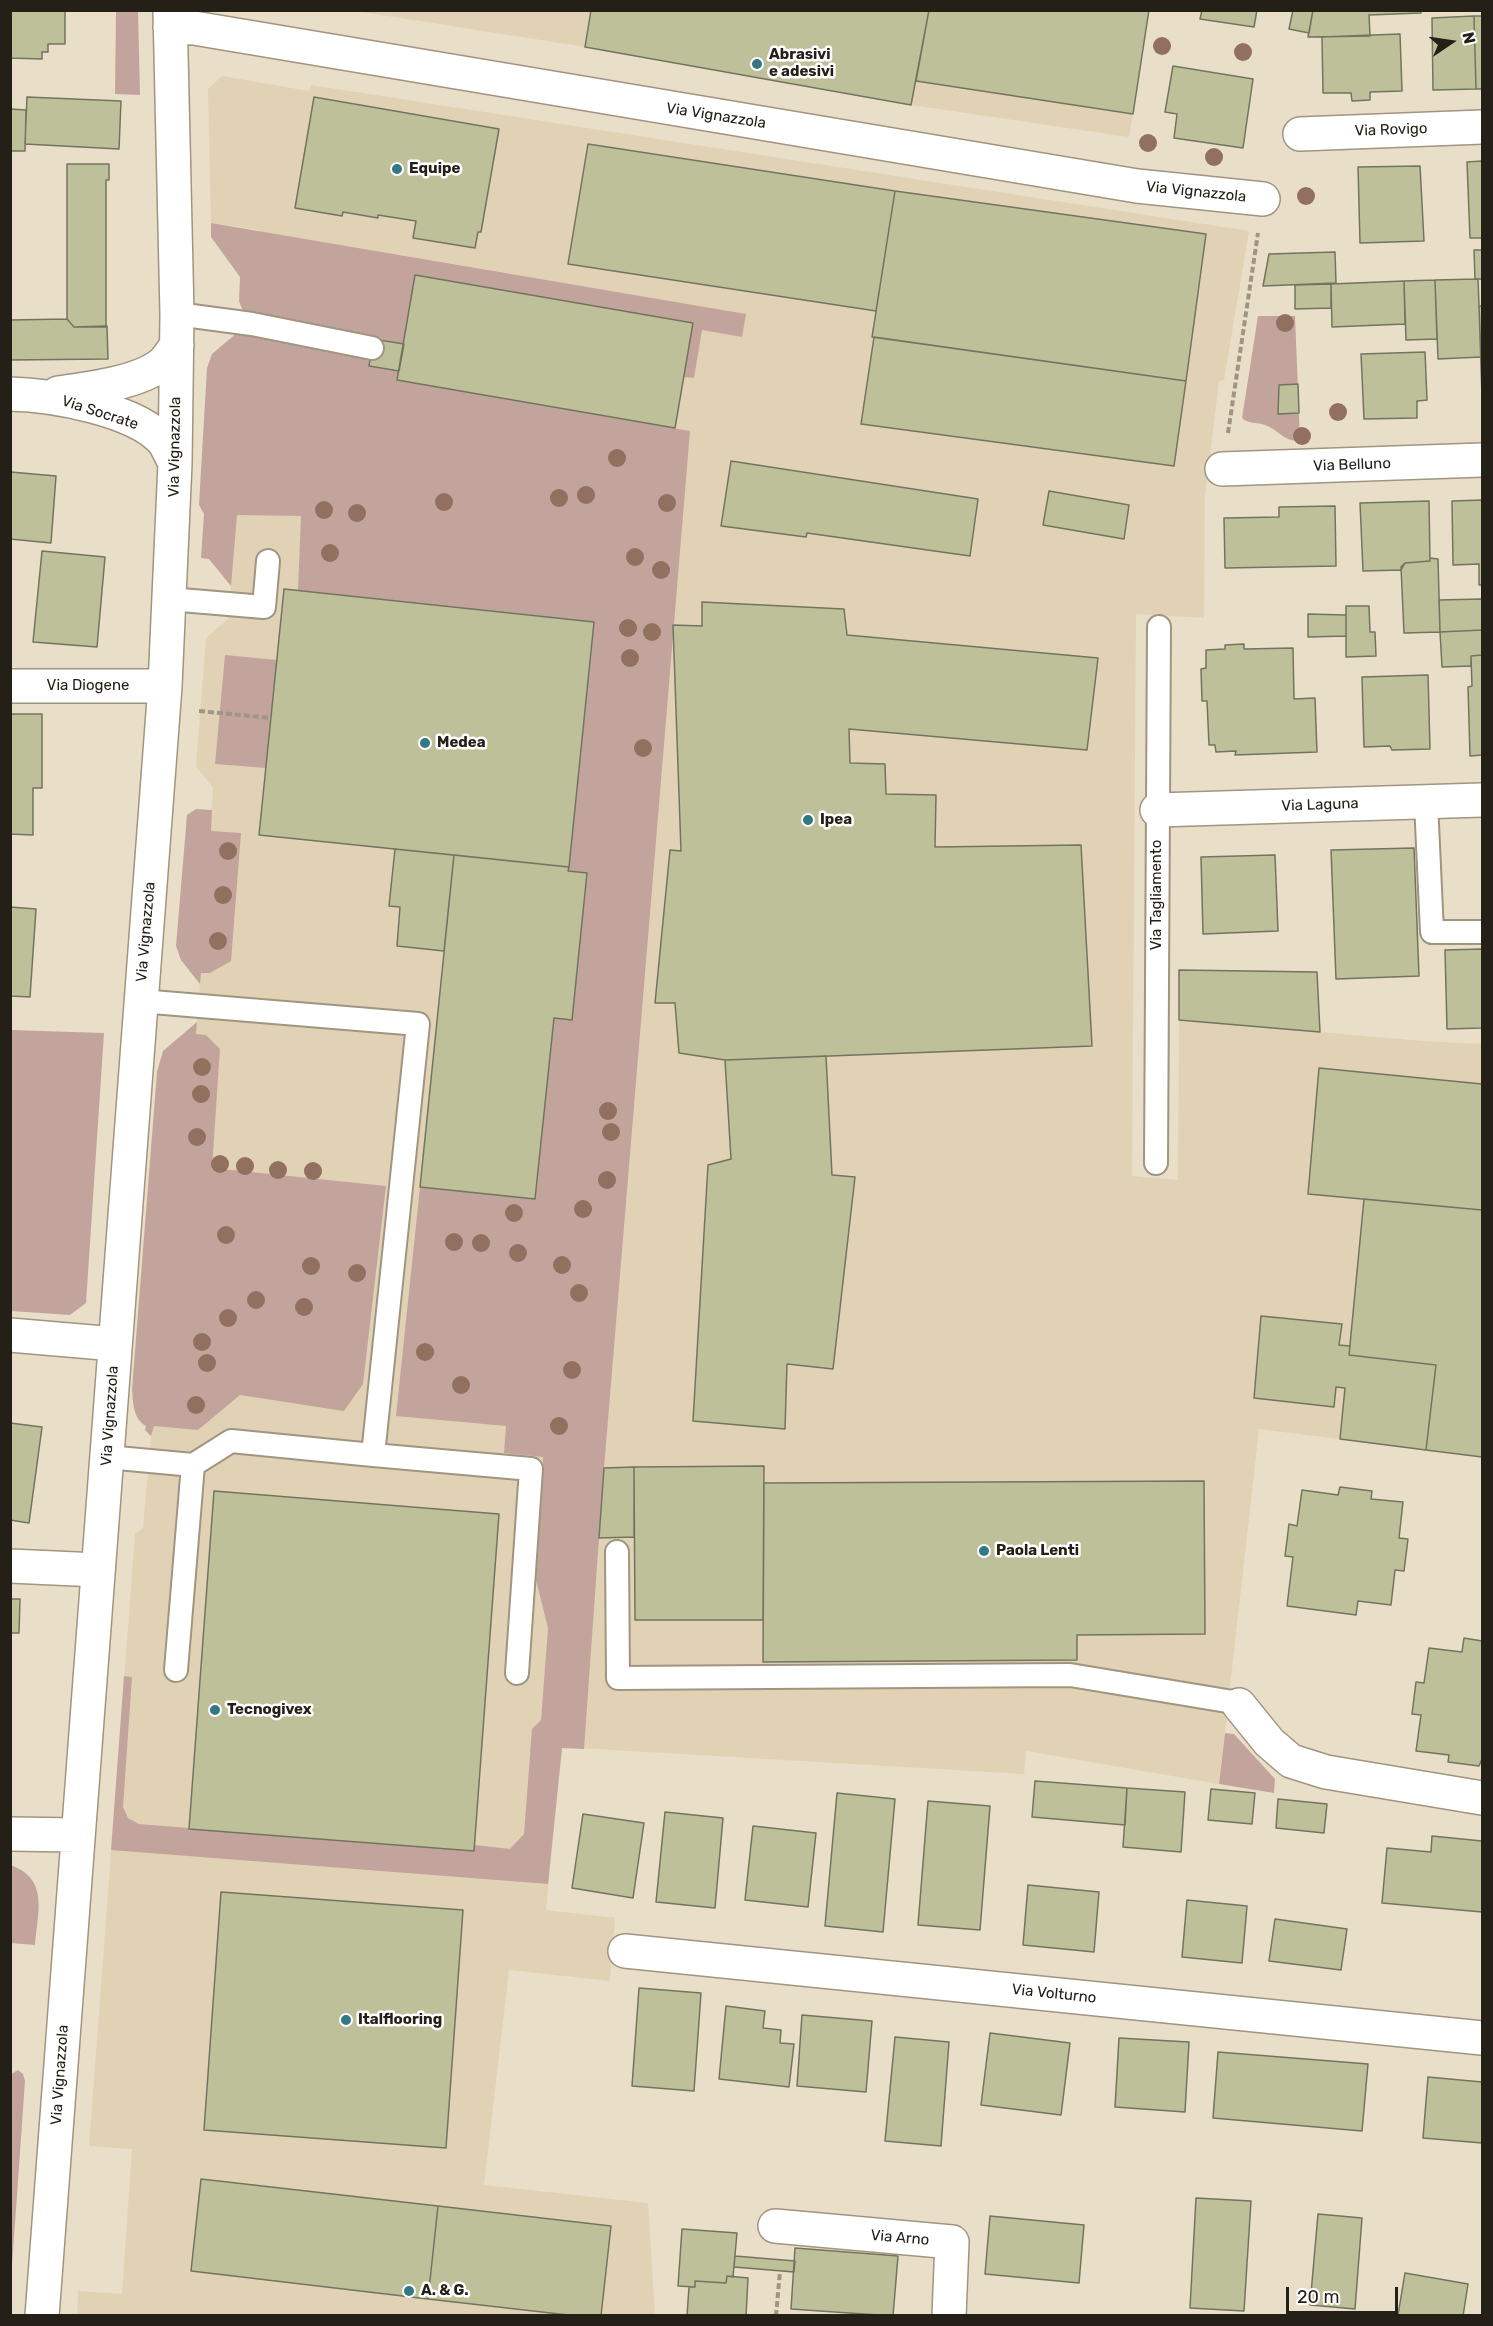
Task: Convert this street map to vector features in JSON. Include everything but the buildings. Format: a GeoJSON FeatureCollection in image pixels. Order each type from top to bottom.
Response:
{"type":"FeatureCollection","features":[{"type":"Feature","properties":{"kind":"street","name":"Via Vignazzola"},"geometry":{"type":"LineString","coordinates":[[42,2316],[165,686],[175,463],[177,330],[170,19],[194,28],[1137,186],[1263,199]]}},
{"type":"Feature","properties":{"kind":"street","name":"Via Rovigo"},"geometry":{"type":"LineString","coordinates":[[1300,134],[1482,127]]}},
{"type":"Feature","properties":{"kind":"street","name":"Via Socrate"},"geometry":{"type":"LineString","coordinates":[[10,394],[45,395],[96,387],[148,372],[164,363],[177,330]]}},
{"type":"Feature","properties":{"kind":"street","name":"Via Socrate"},"geometry":{"type":"LineString","coordinates":[[45,395],[86,404],[132,420],[164,442],[175,463]]}},
{"type":"Feature","properties":{"kind":"street","name":"Via Belluno"},"geometry":{"type":"LineString","coordinates":[[1222,469],[1482,460]]}},
{"type":"Feature","properties":{"kind":"street","name":"Via Diogene"},"geometry":{"type":"LineString","coordinates":[[10,686],[165,686]]}},
{"type":"Feature","properties":{"kind":"street","name":"Via Laguna"},"geometry":{"type":"LineString","coordinates":[[1157,810],[1482,800]]}},
{"type":"Feature","properties":{"kind":"street"},"geometry":{"type":"LineString","coordinates":[[10,1335],[115,1344]]}},
{"type":"Feature","properties":{"kind":"street"},"geometry":{"type":"LineString","coordinates":[[10,1566],[98,1570]]}},
{"type":"Feature","properties":{"kind":"street"},"geometry":{"type":"LineString","coordinates":[[1239,1705],[1280,1754],[1291,1761],[1326,1772],[1482,1798]]}},
{"type":"Feature","properties":{"kind":"street"},"geometry":{"type":"LineString","coordinates":[[10,1834],[77,1835]]}},
{"type":"Feature","properties":{"kind":"street","name":"Via Volturno"},"geometry":{"type":"LineString","coordinates":[[625,1951],[1482,2038]]}},
{"type":"Feature","properties":{"kind":"street","name":"Via Arno"},"geometry":{"type":"LineString","coordinates":[[775,2226],[952,2242],[949,2316]]}},
{"type":"Feature","properties":{"kind":"lane"},"geometry":{"type":"LineString","coordinates":[[177,330],[252,324],[372,348]]}},
{"type":"Feature","properties":{"kind":"lane"},"geometry":{"type":"LineString","coordinates":[[169,599],[264,607],[268,561]]}},
{"type":"Feature","properties":{"kind":"lane","name":"Via Tagliamento"},"geometry":{"type":"LineString","coordinates":[[1156,1163],[1159,627]]}},
{"type":"Feature","properties":{"kind":"lane"},"geometry":{"type":"LineString","coordinates":[[1426,802],[1432,932],[1482,932]]}},
{"type":"Feature","properties":{"kind":"lane"},"geometry":{"type":"LineString","coordinates":[[140,1001],[418,1024],[373,1455]]}},
{"type":"Feature","properties":{"kind":"lane"},"geometry":{"type":"LineString","coordinates":[[106,1457],[193,1465],[231,1441],[531,1469],[517,1673]]}},
{"type":"Feature","properties":{"kind":"lane"},"geometry":{"type":"LineString","coordinates":[[176,1670],[193,1465]]}},
{"type":"Feature","properties":{"kind":"lane"},"geometry":{"type":"LineString","coordinates":[[617,1552],[618,1678],[1071,1675],[1233,1702],[1239,1705]]}},
{"type":"Feature","properties":{"kind":"path"},"geometry":{"type":"LineString","coordinates":[[1222,469],[1263,199]]}},
{"type":"Feature","properties":{"kind":"path"},"geometry":{"type":"LineString","coordinates":[[189,710],[271,718]]}},
{"type":"Feature","properties":{"kind":"path"},"geometry":{"type":"LineString","coordinates":[[776,2316],[780,2271]]}},
{"type":"Feature","properties":{"kind":"shaded area"},"geometry":{"type":"Polygon","coordinates":[[[116,11],[138,11],[140,95],[115,94],[116,11]]]}},
{"type":"Feature","properties":{"kind":"shaded area"},"geometry":{"type":"Polygon","coordinates":[[[356,11],[1149,11],[1129,137],[911,105],[585,47],[356,11]]]}},
{"type":"Feature","properties":{"kind":"shaded area"},"geometry":{"type":"Polygon","coordinates":[[[222,76],[309,91],[311,85],[1249,231],[1224,380],[1219,381],[1205,496],[1204,618],[1136,614],[1132,1176],[1178,1180],[1179,1020],[1482,1044],[1482,1457],[1259,1429],[1219,1784],[1026,1751],[1024,1774],[562,1747],[546,1910],[615,1918],[610,1981],[509,1970],[484,2185],[648,2203],[655,2315],[77,2316],[78,2291],[122,2294],[132,2149],[89,2146],[135,1534],[143,1528],[151,1436],[145,1430],[174,1043],[197,1022],[200,984],[181,960],[208,874],[213,788],[196,766],[206,638],[228,619],[231,586],[209,559],[249,372],[259,230],[211,223],[208,89],[222,76]]]}},
{"type":"Feature","properties":{"kind":"shaded area"},"geometry":{"type":"Polygon","coordinates":[[[211,223],[746,314],[742,337],[702,330],[694,378],[683,377],[692,323],[416,275],[404,344],[243,311],[239,301],[240,277],[211,237],[211,223]]]}},
{"type":"Feature","properties":{"kind":"shaded area"},"geometry":{"type":"Polygon","coordinates":[[[1258,316],[1295,316],[1300,441],[1290,440],[1270,427],[1242,418],[1258,316]]]}},
{"type":"Feature","properties":{"kind":"shaded area"},"geometry":{"type":"Polygon","coordinates":[[[238,332],[370,359],[369,366],[399,371],[398,380],[690,431],[604,1468],[584,1749],[562,1748],[548,1884],[111,1850],[124,1676],[132,1677],[123,1807],[128,1818],[139,1824],[474,1851],[475,1845],[510,1849],[524,1834],[532,1729],[541,1720],[548,1628],[536,1580],[543,1457],[504,1453],[506,1426],[396,1416],[420,1187],[534,1199],[554,1018],[572,1019],[587,874],[568,871],[594,622],[298,590],[301,516],[237,515],[231,586],[209,559],[201,558],[204,514],[199,505],[207,368],[212,354],[238,332]]]}},
{"type":"Feature","properties":{"kind":"shaded area"},"geometry":{"type":"Polygon","coordinates":[[[225,655],[277,660],[266,768],[215,764],[225,655]]]}},
{"type":"Feature","properties":{"kind":"shaded area"},"geometry":{"type":"Polygon","coordinates":[[[196,809],[212,810],[211,831],[241,833],[231,961],[210,973],[201,973],[200,984],[181,960],[176,946],[187,815],[196,809]]]}},
{"type":"Feature","properties":{"kind":"shaded area"},"geometry":{"type":"Polygon","coordinates":[[[197,1022],[196,1034],[206,1035],[220,1049],[212,1168],[386,1186],[363,1384],[344,1411],[240,1395],[198,1430],[154,1426],[151,1436],[136,1415],[132,1389],[157,1072],[163,1051],[197,1022]]]}},
{"type":"Feature","properties":{"kind":"shaded area"},"geometry":{"type":"Polygon","coordinates":[[[11,1030],[104,1033],[86,1303],[70,1315],[11,1311],[11,1030]]]}},
{"type":"Feature","properties":{"kind":"shaded area"},"geometry":{"type":"Polygon","coordinates":[[[1225,1733],[1234,1734],[1275,1779],[1274,1793],[1219,1784],[1225,1733]]]}},
{"type":"Feature","properties":{"kind":"shaded area"},"geometry":{"type":"Polygon","coordinates":[[[10,1865],[31,1878],[36,1887],[39,1909],[35,1945],[11,1943],[10,1865]]]}},
{"type":"Feature","properties":{"kind":"shaded area"},"geometry":{"type":"Polygon","coordinates":[[[18,2070],[23,2074],[25,2081],[11,2280],[10,2075],[18,2070]]]}},
{"type":"Feature","properties":{"kind":"place","name":"Abrasivi e adesivi"},"geometry":{"type":"Point","coordinates":[757,64]}},
{"type":"Feature","properties":{"kind":"place","name":"Equipe"},"geometry":{"type":"Point","coordinates":[397,169]}},
{"type":"Feature","properties":{"kind":"place","name":"Medea"},"geometry":{"type":"Point","coordinates":[425,743]}},
{"type":"Feature","properties":{"kind":"place","name":"Ipea"},"geometry":{"type":"Point","coordinates":[808,820]}},
{"type":"Feature","properties":{"kind":"place","name":"Paola Lenti"},"geometry":{"type":"Point","coordinates":[984,1551]}},
{"type":"Feature","properties":{"kind":"place","name":"Tecnogivex"},"geometry":{"type":"Point","coordinates":[215,1710]}},
{"type":"Feature","properties":{"kind":"place","name":"Italflooring"},"geometry":{"type":"Point","coordinates":[346,2020]}},
{"type":"Feature","properties":{"kind":"place","name":"A. & G."},"geometry":{"type":"Point","coordinates":[409,2291]}}]}
